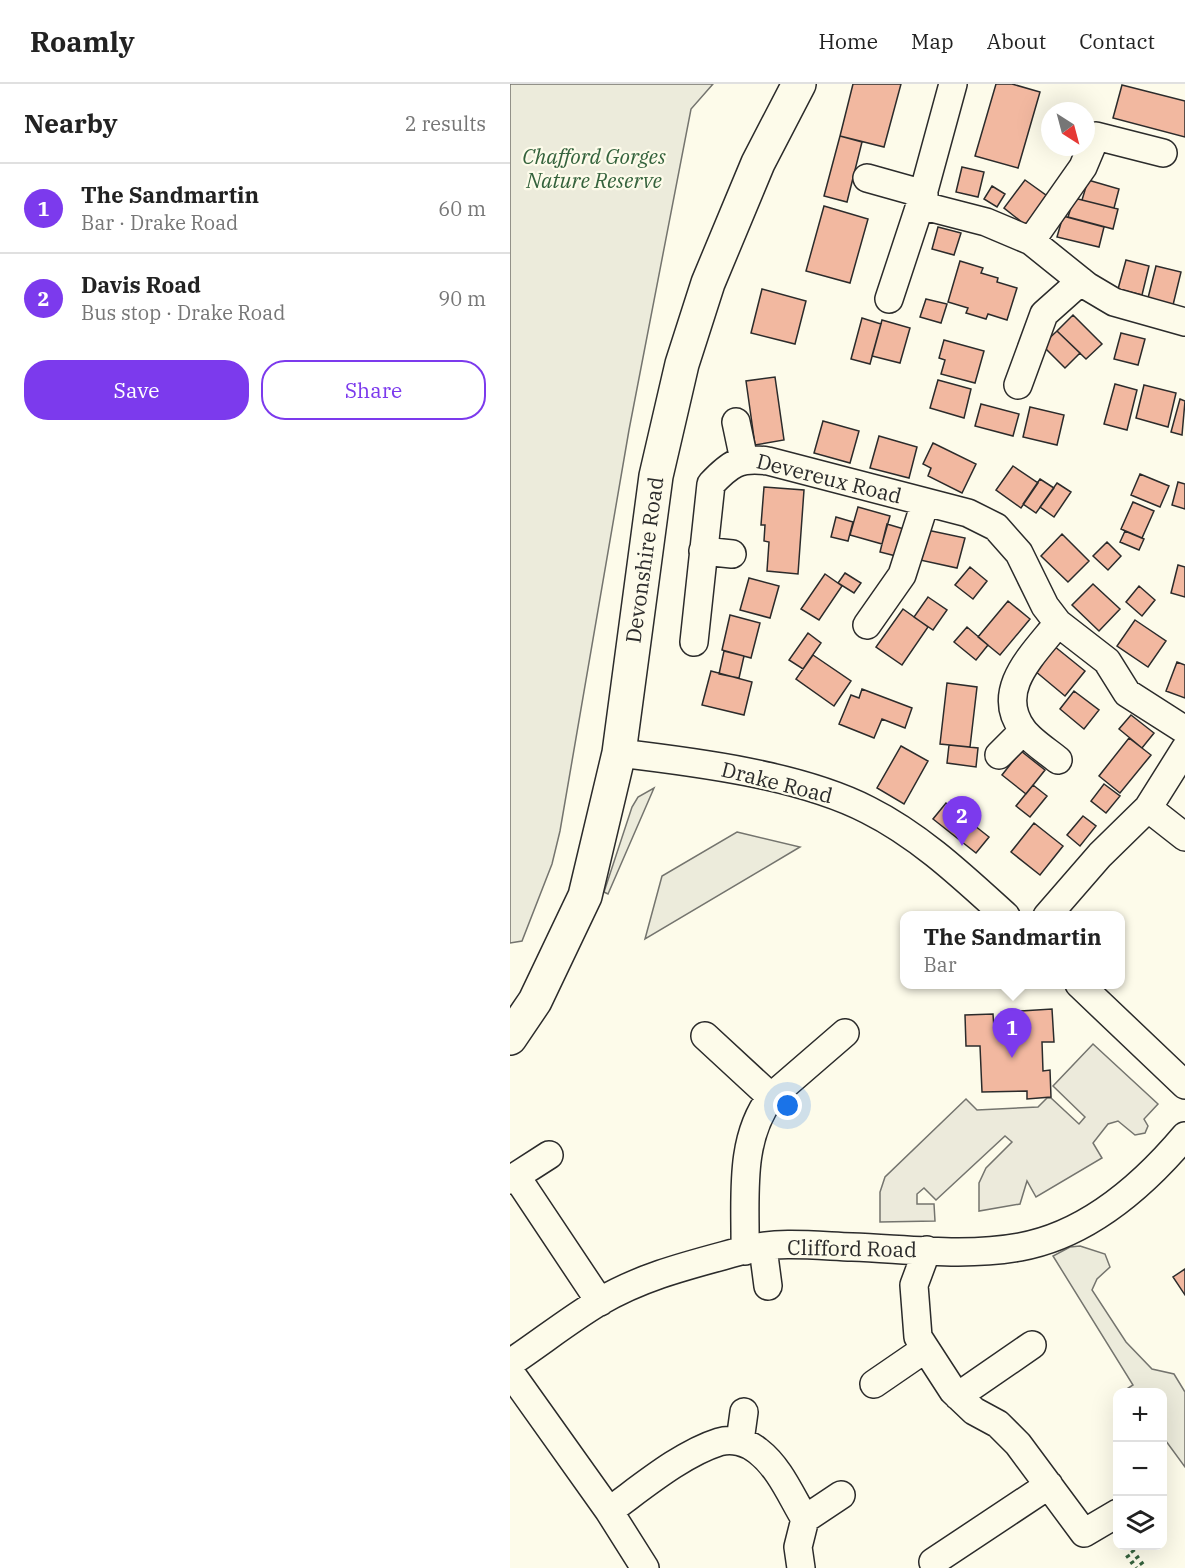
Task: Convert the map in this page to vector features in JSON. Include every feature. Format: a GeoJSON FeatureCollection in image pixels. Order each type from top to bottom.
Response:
{"type":"FeatureCollection","features":[{"type":"Feature","properties":{"kind":"main road","name":"Devonshire Road"},"geometry":{"type":"LineString","coordinates":[[510,1038],[535,1001],[585,896],[619,753],[656,476],[682,364],[708,283],[758,162],[799,84]]}},
{"type":"Feature","properties":{"kind":"street"},"geometry":{"type":"LineString","coordinates":[[889,299],[922,200],[953,84]]}},
{"type":"Feature","properties":{"kind":"street"},"geometry":{"type":"LineString","coordinates":[[1031,241],[1083,167],[1096,136],[1163,153]]}},
{"type":"Feature","properties":{"kind":"street"},"geometry":{"type":"LineString","coordinates":[[867,178],[1031,241],[1081,281],[1114,302],[1185,322]]}},
{"type":"Feature","properties":{"kind":"street"},"geometry":{"type":"LineString","coordinates":[[1018,385],[1044,314],[1081,281]]}},
{"type":"Feature","properties":{"kind":"street"},"geometry":{"type":"LineString","coordinates":[[736,422],[744,460]]}},
{"type":"Feature","properties":{"kind":"street","name":"Devereux Road"},"geometry":{"type":"LineString","coordinates":[[694,642],[711,484],[727,467],[744,460],[768,460],[968,513],[996,527],[1018,553],[1045,606],[1058,622],[1107,661],[1127,693],[1185,730]]}},
{"type":"Feature","properties":{"kind":"street"},"geometry":{"type":"LineString","coordinates":[[867,625],[902,574],[925,503]]}},
{"type":"Feature","properties":{"kind":"street"},"geometry":{"type":"LineString","coordinates":[[703,551],[732,554]]}},
{"type":"Feature","properties":{"kind":"street"},"geometry":{"type":"LineString","coordinates":[[1058,622],[1015,680],[1011,709],[1023,731],[1058,760]]}},
{"type":"Feature","properties":{"kind":"street"},"geometry":{"type":"LineString","coordinates":[[999,755],[1023,731]]}},
{"type":"Feature","properties":{"kind":"street"},"geometry":{"type":"LineString","coordinates":[[1051,911],[1100,855],[1148,808],[1185,749]]}},
{"type":"Feature","properties":{"kind":"street","name":"Drake Road"},"geometry":{"type":"LineString","coordinates":[[619,753],[761,777],[816,789],[868,810],[951,866],[1002,911]]}},
{"type":"Feature","properties":{"kind":"street"},"geometry":{"type":"LineString","coordinates":[[1148,808],[1185,837]]}},
{"type":"Feature","properties":{"kind":"street"},"geometry":{"type":"LineString","coordinates":[[1084,989],[1185,1085]]}},
{"type":"Feature","properties":{"kind":"street"},"geometry":{"type":"LineString","coordinates":[[768,1286],[754,1249],[746,1155],[761,1110],[771,1097],[845,1033]]}},
{"type":"Feature","properties":{"kind":"street"},"geometry":{"type":"LineString","coordinates":[[705,1036],[771,1097]]}},
{"type":"Feature","properties":{"kind":"street","name":"Clifford Road"},"geometry":{"type":"LineString","coordinates":[[510,1364],[600,1302],[683,1265],[754,1249],[803,1245],[989,1251],[1020,1247],[1057,1238],[1104,1212],[1154,1172],[1185,1136]]}},
{"type":"Feature","properties":{"kind":"street"},"geometry":{"type":"LineString","coordinates":[[549,1155],[513,1178],[600,1302]]}},
{"type":"Feature","properties":{"kind":"street"},"geometry":{"type":"LineString","coordinates":[[927,1250],[914,1285],[918,1337],[958,1396],[974,1411],[998,1424],[1049,1485],[1084,1533],[1113,1504]]}},
{"type":"Feature","properties":{"kind":"street"},"geometry":{"type":"LineString","coordinates":[[958,1396],[1032,1345]]}},
{"type":"Feature","properties":{"kind":"street"},"geometry":{"type":"LineString","coordinates":[[874,1384],[925,1349]]}},
{"type":"Feature","properties":{"kind":"street"},"geometry":{"type":"LineString","coordinates":[[510,1372],[609,1511],[645,1568]]}},
{"type":"Feature","properties":{"kind":"street"},"geometry":{"type":"LineString","coordinates":[[740,1441],[744,1412]]}},
{"type":"Feature","properties":{"kind":"street"},"geometry":{"type":"LineString","coordinates":[[609,1511],[676,1464],[720,1441],[740,1441],[757,1450],[775,1468],[805,1519]]}},
{"type":"Feature","properties":{"kind":"street"},"geometry":{"type":"LineString","coordinates":[[934,1565],[1049,1485]]}},
{"type":"Feature","properties":{"kind":"street"},"geometry":{"type":"LineString","coordinates":[[801,1568],[798,1547],[805,1519],[841,1495]]}},
{"type":"Feature","properties":{"kind":"green space","name":"Chafford Gorges Nature Reserve"},"geometry":{"type":"Polygon","coordinates":[[[510,84],[713,84],[691,109],[629,430],[560,831],[552,864],[522,941],[510,943],[510,84]]]}},
{"type":"Feature","properties":{"kind":"green space"},"geometry":{"type":"Polygon","coordinates":[[[654,788],[608,894],[604,892],[632,807],[638,797],[654,788]]]}},
{"type":"Feature","properties":{"kind":"green space"},"geometry":{"type":"Polygon","coordinates":[[[737,832],[800,847],[645,939],[662,876],[737,832]]]}},
{"type":"Feature","properties":{"kind":"green space"},"geometry":{"type":"Polygon","coordinates":[[[1080,1246],[1105,1254],[1110,1267],[1097,1279],[1092,1290],[1126,1342],[1152,1369],[1174,1374],[1185,1392],[1185,1467],[1167,1442],[1167,1388],[1128,1388],[1133,1385],[1053,1256],[1070,1247],[1080,1246]]]}},
{"type":"Feature","properties":{"kind":"shaded area"},"geometry":{"type":"Polygon","coordinates":[[[1093,1044],[1158,1104],[1144,1119],[1148,1126],[1145,1133],[1135,1135],[1118,1121],[1108,1124],[1093,1143],[1102,1158],[1036,1197],[1027,1181],[1020,1204],[979,1211],[979,1183],[986,1168],[1012,1142],[1005,1136],[936,1200],[924,1188],[917,1194],[917,1204],[934,1204],[935,1221],[880,1222],[880,1192],[885,1177],[966,1099],[977,1110],[1038,1107],[1047,1098],[1051,1098],[1079,1124],[1085,1117],[1053,1086],[1093,1044]]]}},
{"type":"Feature","properties":{"kind":"building"},"geometry":{"type":"Polygon","coordinates":[[[853,84],[901,84],[884,147],[840,136],[853,84]]]}},
{"type":"Feature","properties":{"kind":"building"},"geometry":{"type":"Polygon","coordinates":[[[996,84],[1012,84],[1040,92],[1018,168],[975,156],[996,84]]]}},
{"type":"Feature","properties":{"kind":"building"},"geometry":{"type":"Polygon","coordinates":[[[1122,85],[1185,101],[1185,137],[1113,118],[1122,85]]]}},
{"type":"Feature","properties":{"kind":"building"},"geometry":{"type":"Polygon","coordinates":[[[840,136],[862,142],[847,202],[824,196],[840,136]]]}},
{"type":"Feature","properties":{"kind":"building"},"geometry":{"type":"Polygon","coordinates":[[[962,167],[984,172],[978,197],[956,192],[962,167]]]}},
{"type":"Feature","properties":{"kind":"building"},"geometry":{"type":"Polygon","coordinates":[[[1025,180],[1050,198],[1028,227],[1004,208],[1025,180]]]}},
{"type":"Feature","properties":{"kind":"building"},"geometry":{"type":"Polygon","coordinates":[[[1088,180],[1119,189],[1114,208],[1082,200],[1088,180]]]}},
{"type":"Feature","properties":{"kind":"building"},"geometry":{"type":"Polygon","coordinates":[[[992,186],[1005,194],[997,207],[984,199],[992,186]]]}},
{"type":"Feature","properties":{"kind":"building"},"geometry":{"type":"Polygon","coordinates":[[[1074,198],[1118,209],[1113,229],[1068,217],[1074,198]]]}},
{"type":"Feature","properties":{"kind":"building"},"geometry":{"type":"Polygon","coordinates":[[[824,206],[868,219],[850,283],[806,271],[824,206]]]}},
{"type":"Feature","properties":{"kind":"building"},"geometry":{"type":"Polygon","coordinates":[[[1063,216],[1104,227],[1099,247],[1057,237],[1063,216]]]}},
{"type":"Feature","properties":{"kind":"building"},"geometry":{"type":"Polygon","coordinates":[[[938,227],[961,233],[954,255],[932,249],[938,227]]]}},
{"type":"Feature","properties":{"kind":"building"},"geometry":{"type":"Polygon","coordinates":[[[1126,260],[1149,266],[1142,295],[1118,289],[1126,260]]]}},
{"type":"Feature","properties":{"kind":"building"},"geometry":{"type":"Polygon","coordinates":[[[960,261],[983,268],[981,273],[998,278],[997,282],[1017,288],[1007,320],[988,314],[986,319],[966,313],[968,308],[948,302],[960,261]]]}},
{"type":"Feature","properties":{"kind":"building"},"geometry":{"type":"Polygon","coordinates":[[[1156,266],[1181,272],[1173,305],[1148,298],[1156,266]]]}},
{"type":"Feature","properties":{"kind":"building"},"geometry":{"type":"Polygon","coordinates":[[[762,289],[806,301],[795,344],[751,333],[762,289]]]}},
{"type":"Feature","properties":{"kind":"building"},"geometry":{"type":"Polygon","coordinates":[[[926,299],[947,304],[941,323],[920,317],[926,299]]]}},
{"type":"Feature","properties":{"kind":"building"},"geometry":{"type":"Polygon","coordinates":[[[1073,315],[1102,344],[1086,359],[1057,331],[1073,315]]]}},
{"type":"Feature","properties":{"kind":"building"},"geometry":{"type":"Polygon","coordinates":[[[862,318],[881,324],[870,364],[851,359],[862,318]]]}},
{"type":"Feature","properties":{"kind":"building"},"geometry":{"type":"Polygon","coordinates":[[[882,320],[910,328],[900,363],[872,356],[882,320]]]}},
{"type":"Feature","properties":{"kind":"building"},"geometry":{"type":"Polygon","coordinates":[[[1057,331],[1080,353],[1065,368],[1042,345],[1057,331]]]}},
{"type":"Feature","properties":{"kind":"building"},"geometry":{"type":"Polygon","coordinates":[[[1121,333],[1145,339],[1138,365],[1114,359],[1121,333]]]}},
{"type":"Feature","properties":{"kind":"building"},"geometry":{"type":"Polygon","coordinates":[[[944,340],[984,351],[975,383],[941,374],[945,360],[939,358],[944,340]]]}},
{"type":"Feature","properties":{"kind":"building"},"geometry":{"type":"Polygon","coordinates":[[[775,377],[784,440],[755,445],[746,381],[775,377]]]}},
{"type":"Feature","properties":{"kind":"building"},"geometry":{"type":"Polygon","coordinates":[[[938,380],[971,389],[964,418],[930,408],[938,380]]]}},
{"type":"Feature","properties":{"kind":"building"},"geometry":{"type":"Polygon","coordinates":[[[1115,384],[1137,390],[1127,430],[1104,424],[1115,384]]]}},
{"type":"Feature","properties":{"kind":"building"},"geometry":{"type":"Polygon","coordinates":[[[1144,385],[1176,393],[1168,427],[1136,418],[1144,385]]]}},
{"type":"Feature","properties":{"kind":"building"},"geometry":{"type":"Polygon","coordinates":[[[1180,399],[1185,401],[1182,435],[1171,432],[1180,399]]]}},
{"type":"Feature","properties":{"kind":"building"},"geometry":{"type":"Polygon","coordinates":[[[981,404],[1019,414],[1013,436],[975,426],[981,404]]]}},
{"type":"Feature","properties":{"kind":"building"},"geometry":{"type":"Polygon","coordinates":[[[1030,407],[1064,415],[1057,445],[1023,437],[1030,407]]]}},
{"type":"Feature","properties":{"kind":"building"},"geometry":{"type":"Polygon","coordinates":[[[823,421],[859,431],[850,463],[814,453],[823,421]]]}},
{"type":"Feature","properties":{"kind":"building"},"geometry":{"type":"Polygon","coordinates":[[[879,436],[917,447],[909,478],[870,468],[879,436]]]}},
{"type":"Feature","properties":{"kind":"building"},"geometry":{"type":"Polygon","coordinates":[[[933,443],[976,464],[962,493],[928,476],[931,468],[923,464],[933,443]]]}},
{"type":"Feature","properties":{"kind":"building"},"geometry":{"type":"Polygon","coordinates":[[[1013,466],[1038,483],[1021,508],[996,490],[1013,466]]]}},
{"type":"Feature","properties":{"kind":"building"},"geometry":{"type":"Polygon","coordinates":[[[1140,474],[1169,486],[1160,507],[1131,495],[1140,474]]]}},
{"type":"Feature","properties":{"kind":"building"},"geometry":{"type":"Polygon","coordinates":[[[1040,479],[1054,488],[1036,513],[1023,504],[1040,479]]]}},
{"type":"Feature","properties":{"kind":"building"},"geometry":{"type":"Polygon","coordinates":[[[1178,482],[1185,484],[1185,509],[1172,505],[1178,482]]]}},
{"type":"Feature","properties":{"kind":"building"},"geometry":{"type":"Polygon","coordinates":[[[1057,483],[1071,492],[1054,517],[1040,507],[1057,483]]]}},
{"type":"Feature","properties":{"kind":"building"},"geometry":{"type":"Polygon","coordinates":[[[764,487],[804,490],[798,574],[767,571],[769,542],[764,541],[765,525],[761,525],[764,487]]]}},
{"type":"Feature","properties":{"kind":"building"},"geometry":{"type":"Polygon","coordinates":[[[1133,502],[1154,511],[1142,538],[1121,529],[1133,502]]]}},
{"type":"Feature","properties":{"kind":"building"},"geometry":{"type":"Polygon","coordinates":[[[858,507],[890,516],[882,544],[850,535],[858,507]]]}},
{"type":"Feature","properties":{"kind":"building"},"geometry":{"type":"Polygon","coordinates":[[[836,517],[853,522],[848,541],[831,537],[836,517]]]}},
{"type":"Feature","properties":{"kind":"building"},"geometry":{"type":"Polygon","coordinates":[[[887,524],[904,529],[896,556],[880,552],[887,524]]]}},
{"type":"Feature","properties":{"kind":"building"},"geometry":{"type":"Polygon","coordinates":[[[927,530],[965,538],[957,568],[920,560],[927,530]]]}},
{"type":"Feature","properties":{"kind":"building"},"geometry":{"type":"Polygon","coordinates":[[[1125,531],[1144,539],[1139,550],[1120,542],[1125,531]]]}},
{"type":"Feature","properties":{"kind":"building"},"geometry":{"type":"Polygon","coordinates":[[[1062,534],[1089,561],[1068,582],[1041,556],[1062,534]]]}},
{"type":"Feature","properties":{"kind":"building"},"geometry":{"type":"Polygon","coordinates":[[[1107,542],[1121,556],[1108,570],[1093,556],[1107,542]]]}},
{"type":"Feature","properties":{"kind":"building"},"geometry":{"type":"Polygon","coordinates":[[[1178,565],[1185,567],[1185,597],[1171,593],[1178,565]]]}},
{"type":"Feature","properties":{"kind":"building"},"geometry":{"type":"Polygon","coordinates":[[[970,567],[987,581],[973,599],[955,585],[970,567]]]}},
{"type":"Feature","properties":{"kind":"building"},"geometry":{"type":"Polygon","coordinates":[[[845,573],[861,583],[854,593],[838,583],[845,573]]]}},
{"type":"Feature","properties":{"kind":"building"},"geometry":{"type":"Polygon","coordinates":[[[825,574],[842,586],[819,620],[801,609],[825,574]]]}},
{"type":"Feature","properties":{"kind":"building"},"geometry":{"type":"Polygon","coordinates":[[[749,578],[779,586],[770,618],[740,610],[749,578]]]}},
{"type":"Feature","properties":{"kind":"building"},"geometry":{"type":"Polygon","coordinates":[[[1093,584],[1120,609],[1099,631],[1072,605],[1093,584]]]}},
{"type":"Feature","properties":{"kind":"building"},"geometry":{"type":"Polygon","coordinates":[[[1139,586],[1155,600],[1142,616],[1126,602],[1139,586]]]}},
{"type":"Feature","properties":{"kind":"building"},"geometry":{"type":"Polygon","coordinates":[[[928,597],[947,610],[933,630],[914,617],[928,597]]]}},
{"type":"Feature","properties":{"kind":"building"},"geometry":{"type":"Polygon","coordinates":[[[1008,601],[1030,619],[1000,655],[978,637],[1008,601]]]}},
{"type":"Feature","properties":{"kind":"building"},"geometry":{"type":"Polygon","coordinates":[[[903,609],[928,627],[902,665],[876,647],[903,609]]]}},
{"type":"Feature","properties":{"kind":"building"},"geometry":{"type":"Polygon","coordinates":[[[730,615],[760,623],[751,658],[722,650],[730,615]]]}},
{"type":"Feature","properties":{"kind":"building"},"geometry":{"type":"Polygon","coordinates":[[[1135,620],[1166,641],[1148,667],[1117,646],[1135,620]]]}},
{"type":"Feature","properties":{"kind":"building"},"geometry":{"type":"Polygon","coordinates":[[[967,627],[988,645],[976,660],[954,642],[967,627]]]}},
{"type":"Feature","properties":{"kind":"building"},"geometry":{"type":"Polygon","coordinates":[[[808,633],[821,643],[803,669],[789,660],[808,633]]]}},
{"type":"Feature","properties":{"kind":"building"},"geometry":{"type":"Polygon","coordinates":[[[1054,646],[1085,671],[1065,696],[1035,671],[1054,646]]]}},
{"type":"Feature","properties":{"kind":"building"},"geometry":{"type":"Polygon","coordinates":[[[724,651],[744,656],[739,678],[719,674],[724,651]]]}},
{"type":"Feature","properties":{"kind":"building"},"geometry":{"type":"Polygon","coordinates":[[[813,655],[851,681],[834,706],[796,679],[813,655]]]}},
{"type":"Feature","properties":{"kind":"building"},"geometry":{"type":"Polygon","coordinates":[[[1177,662],[1185,665],[1185,698],[1166,691],[1177,662]]]}},
{"type":"Feature","properties":{"kind":"building"},"geometry":{"type":"Polygon","coordinates":[[[711,671],[752,682],[744,715],[702,705],[711,671]]]}},
{"type":"Feature","properties":{"kind":"building"},"geometry":{"type":"Polygon","coordinates":[[[947,683],[977,687],[970,747],[940,744],[947,683]]]}},
{"type":"Feature","properties":{"kind":"building"},"geometry":{"type":"Polygon","coordinates":[[[862,689],[912,708],[905,728],[882,719],[874,738],[839,724],[851,695],[859,698],[862,689]]]}},
{"type":"Feature","properties":{"kind":"building"},"geometry":{"type":"Polygon","coordinates":[[[1074,691],[1099,710],[1084,729],[1060,709],[1074,691]]]}},
{"type":"Feature","properties":{"kind":"building"},"geometry":{"type":"Polygon","coordinates":[[[1131,715],[1154,733],[1142,748],[1119,729],[1131,715]]]}},
{"type":"Feature","properties":{"kind":"building"},"geometry":{"type":"Polygon","coordinates":[[[1129,738],[1151,755],[1120,793],[1099,776],[1129,738]]]}},
{"type":"Feature","properties":{"kind":"building"},"geometry":{"type":"Polygon","coordinates":[[[949,745],[978,748],[976,767],[947,763],[949,745]]]}},
{"type":"Feature","properties":{"kind":"building"},"geometry":{"type":"Polygon","coordinates":[[[901,746],[928,761],[904,804],[877,788],[901,746]]]}},
{"type":"Feature","properties":{"kind":"building"},"geometry":{"type":"Polygon","coordinates":[[[1021,751],[1045,770],[1026,794],[1002,775],[1021,751]]]}},
{"type":"Feature","properties":{"kind":"building"},"geometry":{"type":"Polygon","coordinates":[[[1104,784],[1120,796],[1106,813],[1091,801],[1104,784]]]}},
{"type":"Feature","properties":{"kind":"building"},"geometry":{"type":"Polygon","coordinates":[[[1033,785],[1047,796],[1030,817],[1016,806],[1033,785]]]}},
{"type":"Feature","properties":{"kind":"building"},"geometry":{"type":"Polygon","coordinates":[[[946,803],[989,837],[976,853],[933,819],[946,803]]]}},
{"type":"Feature","properties":{"kind":"building"},"geometry":{"type":"Polygon","coordinates":[[[1083,816],[1096,826],[1080,846],[1067,835],[1083,816]]]}},
{"type":"Feature","properties":{"kind":"building"},"geometry":{"type":"Polygon","coordinates":[[[1034,823],[1063,846],[1040,875],[1011,852],[1034,823]]]}},
{"type":"Feature","properties":{"kind":"building"},"geometry":{"type":"Polygon","coordinates":[[[1052,1009],[1054,1042],[1042,1042],[1043,1071],[1050,1070],[1051,1097],[1027,1099],[1027,1091],[982,1092],[980,1046],[966,1046],[965,1015],[993,1014],[994,1028],[1021,1027],[1021,1011],[1052,1009]]]}},
{"type":"Feature","properties":{"kind":"building"},"geometry":{"type":"Polygon","coordinates":[[[1185,1269],[1185,1295],[1173,1277],[1185,1269]]]}},
{"type":"Feature","properties":{"kind":"hedge"},"geometry":{"type":"LineString","coordinates":[[1132,1550],[1145,1568]]}},
{"type":"Feature","properties":{"kind":"hedge"},"geometry":{"type":"LineString","coordinates":[[1127,1555],[1136,1568]]}},
{"type":"Feature","properties":{"kind":"place","name":"Davis Road"},"geometry":{"type":"Point","coordinates":[962,846]}},
{"type":"Feature","properties":{"kind":"place","name":"The Sandmartin"},"geometry":{"type":"Point","coordinates":[1012,1058]}}]}
